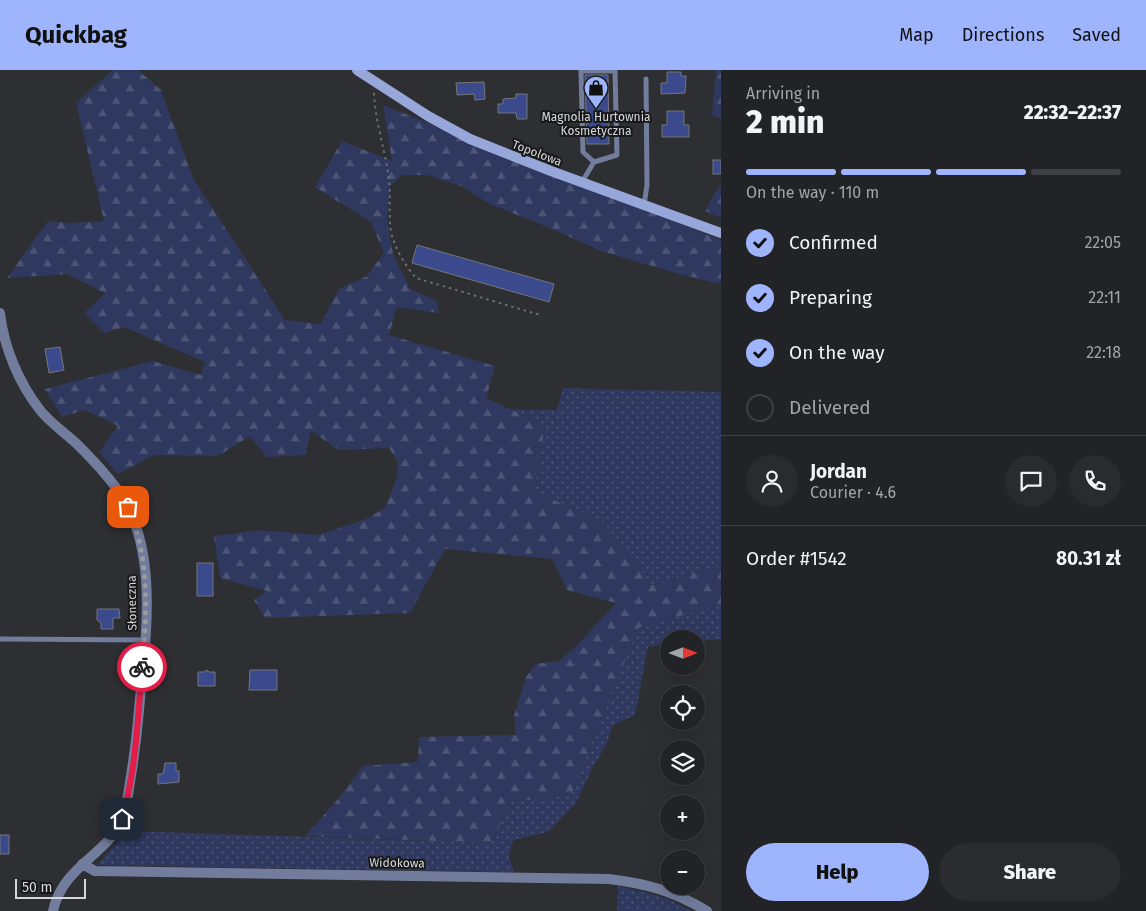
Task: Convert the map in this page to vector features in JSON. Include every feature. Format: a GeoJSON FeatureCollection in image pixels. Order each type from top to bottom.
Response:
{"type":"FeatureCollection","features":[{"type":"Feature","properties":{"kind":"street","name":"Topolowa"},"geometry":{"type":"LineString","coordinates":[[357,70],[428,116],[470,139],[523,161],[721,233]]}},
{"type":"Feature","properties":{"kind":"street","name":"Słoneczna"},"geometry":{"type":"LineString","coordinates":[[0,313],[5,339],[16,369],[40,411],[78,446],[106,476],[128,507],[138,535],[145,578],[145,640],[136,743],[127,802],[116,831],[82,864],[62,887],[55,901],[53,911]]}},
{"type":"Feature","properties":{"kind":"street","name":"Widokowa"},"geometry":{"type":"LineString","coordinates":[[82,864],[95,871],[609,879],[639,883],[669,891],[707,911]]}},
{"type":"Feature","properties":{"kind":"lane"},"geometry":{"type":"LineString","coordinates":[[582,183],[594,162],[617,155],[615,71],[581,72],[582,152],[594,162]]}},
{"type":"Feature","properties":{"kind":"lane"},"geometry":{"type":"LineString","coordinates":[[644,205],[647,185],[646,79]]}},
{"type":"Feature","properties":{"kind":"lane"},"geometry":{"type":"LineString","coordinates":[[0,638],[145,640]]}},
{"type":"Feature","properties":{"kind":"path"},"geometry":{"type":"LineString","coordinates":[[377,84],[374,92],[374,102],[389,180],[390,226],[398,250],[407,268],[416,278],[540,315]]}},
{"type":"Feature","properties":{"kind":"green space"},"geometry":{"type":"Polygon","coordinates":[[[113,70],[138,70],[161,90],[193,178],[285,320],[321,324],[339,289],[367,276],[384,253],[371,222],[315,187],[342,141],[392,161],[383,105],[721,240],[721,284],[601,251],[490,204],[461,186],[427,175],[402,175],[390,186],[387,221],[393,254],[410,289],[437,301],[439,313],[397,307],[389,335],[495,366],[486,398],[545,425],[535,492],[601,520],[652,585],[721,566],[721,606],[714,606],[638,628],[571,795],[511,802],[491,843],[305,836],[339,798],[363,766],[418,762],[419,737],[516,735],[514,716],[526,677],[536,664],[559,661],[577,645],[616,603],[567,590],[552,559],[445,549],[410,613],[265,618],[254,600],[267,591],[220,578],[214,536],[260,530],[318,535],[366,519],[385,508],[397,477],[397,460],[389,448],[339,450],[311,431],[305,455],[267,457],[250,436],[218,456],[154,455],[118,474],[99,452],[118,426],[85,410],[62,417],[45,389],[153,361],[201,375],[205,362],[124,327],[104,333],[84,313],[105,293],[67,274],[7,278],[48,221],[68,223],[104,221],[76,103],[113,70]]]}},
{"type":"Feature","properties":{"kind":"green space"},"geometry":{"type":"Polygon","coordinates":[[[716,70],[721,70],[721,119],[712,115],[716,70]]]}},
{"type":"Feature","properties":{"kind":"green space"},"geometry":{"type":"Polygon","coordinates":[[[719,186],[721,187],[721,218],[705,211],[719,186]]]}},
{"type":"Feature","properties":{"kind":"green space"},"geometry":{"type":"Polygon","coordinates":[[[563,388],[721,392],[721,566],[652,585],[601,520],[535,492],[545,425],[511,409],[557,410],[563,388]]]}},
{"type":"Feature","properties":{"kind":"green space"},"geometry":{"type":"Polygon","coordinates":[[[714,606],[721,606],[721,639],[705,640],[705,630],[660,630],[660,645],[648,647],[635,715],[613,725],[606,745],[576,803],[548,832],[513,840],[509,856],[514,872],[97,865],[128,831],[491,843],[511,802],[571,795],[638,628],[714,606]]]}},
{"type":"Feature","properties":{"kind":"green space"},"geometry":{"type":"Polygon","coordinates":[[[618,886],[666,898],[692,911],[617,911],[618,886]]]}},
{"type":"Feature","properties":{"kind":"building"},"geometry":{"type":"Polygon","coordinates":[[[667,72],[681,72],[681,76],[686,76],[685,93],[661,94],[661,83],[667,83],[667,72]]]}},
{"type":"Feature","properties":{"kind":"building","name":"Magnolia Hurtownia Kosmetyczna"},"geometry":{"type":"Polygon","coordinates":[[[585,75],[608,75],[609,144],[587,144],[585,75]]]}},
{"type":"Feature","properties":{"kind":"building"},"geometry":{"type":"Polygon","coordinates":[[[484,82],[485,99],[475,100],[474,94],[457,95],[456,83],[484,82]]]}},
{"type":"Feature","properties":{"kind":"building"},"geometry":{"type":"Polygon","coordinates":[[[516,94],[527,94],[527,119],[517,119],[516,113],[498,113],[498,104],[503,104],[503,99],[516,98],[516,94]]]}},
{"type":"Feature","properties":{"kind":"building"},"geometry":{"type":"Polygon","coordinates":[[[667,111],[684,111],[684,125],[689,125],[689,137],[662,137],[662,125],[667,125],[667,111]]]}},
{"type":"Feature","properties":{"kind":"building"},"geometry":{"type":"Polygon","coordinates":[[[713,160],[721,160],[721,174],[713,174],[713,160]]]}},
{"type":"Feature","properties":{"kind":"building"},"geometry":{"type":"Polygon","coordinates":[[[417,245],[554,284],[549,302],[412,263],[417,245]]]}},
{"type":"Feature","properties":{"kind":"building"},"geometry":{"type":"Polygon","coordinates":[[[60,347],[64,370],[49,373],[45,349],[60,347]]]}},
{"type":"Feature","properties":{"kind":"building"},"geometry":{"type":"Polygon","coordinates":[[[197,563],[213,563],[213,596],[197,596],[197,563]]]}},
{"type":"Feature","properties":{"kind":"building"},"geometry":{"type":"Polygon","coordinates":[[[97,609],[119,609],[120,618],[113,618],[113,629],[101,629],[101,623],[97,620],[97,609]]]}},
{"type":"Feature","properties":{"kind":"building"},"geometry":{"type":"Polygon","coordinates":[[[207,670],[215,672],[215,686],[198,686],[198,672],[207,670]]]}},
{"type":"Feature","properties":{"kind":"building"},"geometry":{"type":"Polygon","coordinates":[[[250,670],[277,670],[277,690],[249,690],[250,670]]]}},
{"type":"Feature","properties":{"kind":"building"},"geometry":{"type":"Polygon","coordinates":[[[165,763],[176,763],[176,771],[179,771],[179,782],[158,784],[158,774],[163,774],[165,763]]]}},
{"type":"Feature","properties":{"kind":"building"},"geometry":{"type":"Polygon","coordinates":[[[0,835],[9,835],[9,854],[0,854],[0,835]]]}},
{"type":"Feature","properties":{"kind":"way so far"},"geometry":{"type":"LineString","coordinates":[[128,507],[136,525],[141,544],[145,578],[146,627],[142,667]]}},
{"type":"Feature","properties":{"kind":"place","name":"Magnolia Hurtownia Kosmetyczna"},"geometry":{"type":"Point","coordinates":[596,109]}},
{"type":"Feature","properties":{"kind":"route"},"geometry":{"type":"LineString","coordinates":[[122,819],[127,802],[136,743],[142,667]]}}]}
